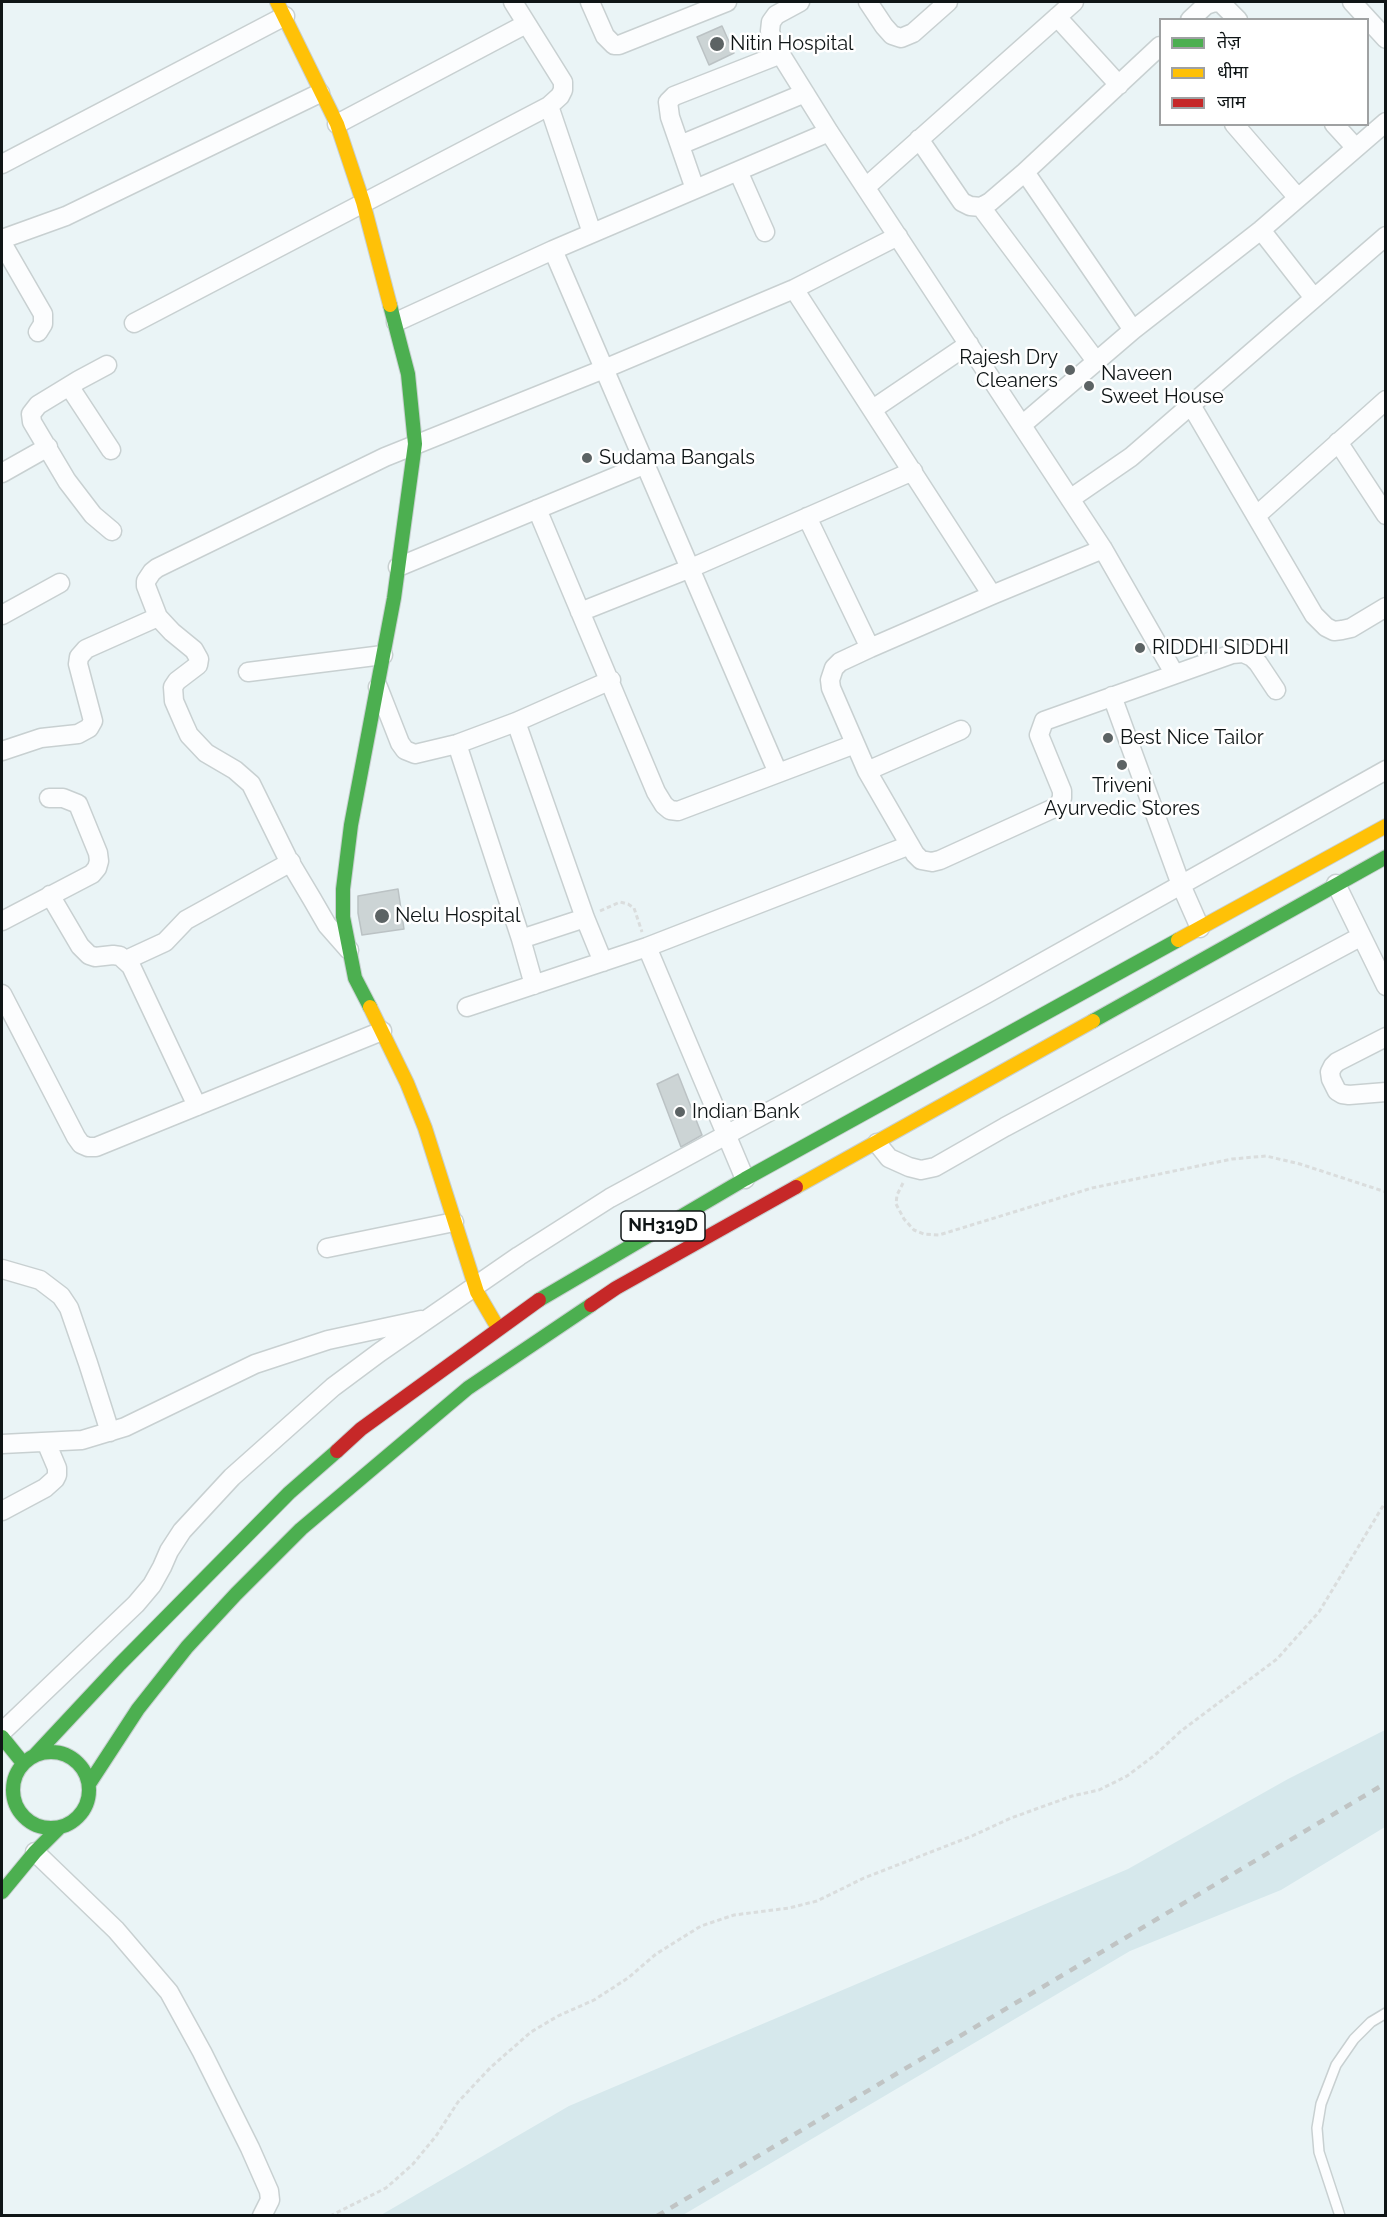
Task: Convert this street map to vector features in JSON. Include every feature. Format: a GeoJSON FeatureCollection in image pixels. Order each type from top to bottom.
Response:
{"type":"FeatureCollection","features":[{"type":"Feature","properties":{"kind":"main road"},"geometry":{"type":"LineString","coordinates":[[284,7],[320,93],[337,124],[363,202],[408,374],[415,444],[398,567],[351,825],[343,889],[343,918],[355,978],[407,1083],[425,1128],[476,1287],[498,1328]]}},
{"type":"Feature","properties":{"kind":"main road","name":"NH319D"},"geometry":{"type":"LineString","coordinates":[[29,1759],[128,1655],[289,1493],[361,1429],[498,1328],[554,1290],[745,1179],[1386,826]]}},
{"type":"Feature","properties":{"kind":"main road","name":"NH319D"},"geometry":{"type":"LineString","coordinates":[[89,1784],[138,1708],[187,1647],[219,1612],[301,1529],[468,1388],[616,1288],[1386,857]]}},
{"type":"Feature","properties":{"kind":"main road"},"geometry":{"type":"LineString","coordinates":[[2,1737],[29,1759]]}},
{"type":"Feature","properties":{"kind":"main road"},"geometry":{"type":"LineString","coordinates":[[2,1808],[12,1789],[15,1775],[29,1759],[49,1751],[63,1753],[75,1760],[84,1770],[89,1784],[88,1798],[83,1811],[73,1821],[60,1827],[35,1852],[2,1892]]}},
{"type":"Feature","properties":{"kind":"main road"},"geometry":{"type":"LineString","coordinates":[[12,1789],[15,1803],[22,1815],[33,1824],[46,1828],[60,1827]]}},
{"type":"Feature","properties":{"kind":"street"},"geometry":{"type":"LineString","coordinates":[[134,323],[549,106],[560,96],[563,82],[513,2]]}},
{"type":"Feature","properties":{"kind":"street"},"geometry":{"type":"LineString","coordinates":[[591,2],[605,36],[610,43],[619,45],[727,2]]}},
{"type":"Feature","properties":{"kind":"street"},"geometry":{"type":"LineString","coordinates":[[800,2],[776,15],[771,22],[770,31],[773,42],[829,132],[1103,549],[1174,673]]}},
{"type":"Feature","properties":{"kind":"street"},"geometry":{"type":"LineString","coordinates":[[871,3],[884,26],[892,35],[901,38],[913,33],[948,2]]}},
{"type":"Feature","properties":{"kind":"street"},"geometry":{"type":"LineString","coordinates":[[866,187],[1074,2]]}},
{"type":"Feature","properties":{"kind":"street"},"geometry":{"type":"LineString","coordinates":[[1192,18],[1206,5],[1215,2],[1221,3],[1236,18]]}},
{"type":"Feature","properties":{"kind":"street"},"geometry":{"type":"LineString","coordinates":[[1358,3],[1386,39]]}},
{"type":"Feature","properties":{"kind":"street"},"geometry":{"type":"LineString","coordinates":[[2,164],[284,7]]}},
{"type":"Feature","properties":{"kind":"street"},"geometry":{"type":"LineString","coordinates":[[1057,17],[1119,85]]}},
{"type":"Feature","properties":{"kind":"street"},"geometry":{"type":"LineString","coordinates":[[337,124],[526,24]]}},
{"type":"Feature","properties":{"kind":"street"},"geometry":{"type":"LineString","coordinates":[[919,139],[962,202],[970,206],[981,207],[1025,172],[1159,48]]}},
{"type":"Feature","properties":{"kind":"street"},"geometry":{"type":"LineString","coordinates":[[695,189],[667,109],[668,102],[674,96],[781,54]]}},
{"type":"Feature","properties":{"kind":"street"},"geometry":{"type":"LineString","coordinates":[[38,332],[43,324],[43,314],[2,241],[66,216],[320,93]]}},
{"type":"Feature","properties":{"kind":"street"},"geometry":{"type":"LineString","coordinates":[[680,145],[805,93]]}},
{"type":"Feature","properties":{"kind":"street"},"geometry":{"type":"LineString","coordinates":[[549,106],[592,233]]}},
{"type":"Feature","properties":{"kind":"street"},"geometry":{"type":"LineString","coordinates":[[1022,425],[1133,330],[1261,230],[1386,122]]}},
{"type":"Feature","properties":{"kind":"street"},"geometry":{"type":"LineString","coordinates":[[1236,126],[1298,198]]}},
{"type":"Feature","properties":{"kind":"street"},"geometry":{"type":"LineString","coordinates":[[1336,126],[1355,147]]}},
{"type":"Feature","properties":{"kind":"street"},"geometry":{"type":"LineString","coordinates":[[396,322],[553,250],[829,132]]}},
{"type":"Feature","properties":{"kind":"street"},"geometry":{"type":"LineString","coordinates":[[738,171],[765,232]]}},
{"type":"Feature","properties":{"kind":"street"},"geometry":{"type":"LineString","coordinates":[[1025,172],[1133,330]]}},
{"type":"Feature","properties":{"kind":"street"},"geometry":{"type":"LineString","coordinates":[[981,207],[1096,361]]}},
{"type":"Feature","properties":{"kind":"street"},"geometry":{"type":"LineString","coordinates":[[1261,230],[1314,298]]}},
{"type":"Feature","properties":{"kind":"street"},"geometry":{"type":"LineString","coordinates":[[349,950],[327,925],[251,784],[235,770],[206,753],[187,729],[174,701],[173,687],[177,681],[198,665],[199,659],[190,645],[172,632],[158,617],[146,586],[149,576],[157,568],[415,444],[604,369],[794,289],[898,236]]}},
{"type":"Feature","properties":{"kind":"street"},"geometry":{"type":"LineString","coordinates":[[1070,499],[1131,457],[1386,236]]}},
{"type":"Feature","properties":{"kind":"street"},"geometry":{"type":"LineString","coordinates":[[553,250],[778,774]]}},
{"type":"Feature","properties":{"kind":"street"},"geometry":{"type":"LineString","coordinates":[[794,289],[992,595]]}},
{"type":"Feature","properties":{"kind":"street"},"geometry":{"type":"LineString","coordinates":[[873,410],[969,344]]}},
{"type":"Feature","properties":{"kind":"street"},"geometry":{"type":"LineString","coordinates":[[107,365],[38,405],[31,414],[32,422],[67,481],[93,515],[112,531]]}},
{"type":"Feature","properties":{"kind":"street"},"geometry":{"type":"LineString","coordinates":[[69,386],[111,450]]}},
{"type":"Feature","properties":{"kind":"street"},"geometry":{"type":"LineString","coordinates":[[1256,516],[1386,400]]}},
{"type":"Feature","properties":{"kind":"street"},"geometry":{"type":"LineString","coordinates":[[1191,405],[1314,615],[1326,627],[1334,631],[1351,628],[1386,607]]}},
{"type":"Feature","properties":{"kind":"street"},"geometry":{"type":"LineString","coordinates":[[1338,442],[1386,515]]}},
{"type":"Feature","properties":{"kind":"street"},"geometry":{"type":"LineString","coordinates":[[2,473],[48,447]]}},
{"type":"Feature","properties":{"kind":"street"},"geometry":{"type":"LineString","coordinates":[[398,567],[646,464]]}},
{"type":"Feature","properties":{"kind":"street"},"geometry":{"type":"LineString","coordinates":[[580,612],[691,568],[913,471]]}},
{"type":"Feature","properties":{"kind":"street"},"geometry":{"type":"LineString","coordinates":[[537,509],[611,680],[656,792],[670,810],[678,811],[855,744]]}},
{"type":"Feature","properties":{"kind":"street"},"geometry":{"type":"LineString","coordinates":[[807,517],[870,648]]}},
{"type":"Feature","properties":{"kind":"street"},"geometry":{"type":"LineString","coordinates":[[1103,549],[870,648],[840,662],[834,668],[830,680],[831,688],[867,771],[921,860],[932,862],[940,860],[1052,809],[1062,798],[1062,791],[1040,741],[1044,721],[1232,654],[1243,653],[1258,663],[1276,690]]}},
{"type":"Feature","properties":{"kind":"street"},"geometry":{"type":"LineString","coordinates":[[2,615],[60,583]]}},
{"type":"Feature","properties":{"kind":"street"},"geometry":{"type":"LineString","coordinates":[[2,751],[57,734],[78,734],[89,728],[93,721],[78,664],[79,657],[86,649],[158,617]]}},
{"type":"Feature","properties":{"kind":"street"},"geometry":{"type":"LineString","coordinates":[[248,672],[383,655]]}},
{"type":"Feature","properties":{"kind":"street"},"geometry":{"type":"LineString","coordinates":[[377,685],[400,743],[405,750],[415,754],[457,744],[516,722],[611,680]]}},
{"type":"Feature","properties":{"kind":"street"},"geometry":{"type":"LineString","coordinates":[[1112,696],[1181,885],[1200,928]]}},
{"type":"Feature","properties":{"kind":"street"},"geometry":{"type":"LineString","coordinates":[[516,722],[585,918],[603,962]]}},
{"type":"Feature","properties":{"kind":"street"},"geometry":{"type":"LineString","coordinates":[[867,771],[961,730]]}},
{"type":"Feature","properties":{"kind":"street"},"geometry":{"type":"LineString","coordinates":[[457,744],[534,985]]}},
{"type":"Feature","properties":{"kind":"street"},"geometry":{"type":"LineString","coordinates":[[2,1732],[136,1604],[152,1585],[182,1531],[232,1477],[333,1387],[429,1318],[519,1256],[610,1198],[986,994],[1386,770]]}},
{"type":"Feature","properties":{"kind":"street"},"geometry":{"type":"LineString","coordinates":[[2,921],[92,874],[97,868],[98,853],[78,804],[63,798],[49,798]]}},
{"type":"Feature","properties":{"kind":"street"},"geometry":{"type":"LineString","coordinates":[[467,1007],[647,947],[910,845]]}},
{"type":"Feature","properties":{"kind":"street"},"geometry":{"type":"LineString","coordinates":[[126,960],[165,942],[186,920],[291,862]]}},
{"type":"Feature","properties":{"kind":"street"},"geometry":{"type":"LineString","coordinates":[[1336,884],[1359,933],[1378,952],[1386,986]]}},
{"type":"Feature","properties":{"kind":"street"},"geometry":{"type":"LineString","coordinates":[[50,895],[80,946],[89,955],[95,957],[113,955],[126,960],[131,966],[197,1106]]}},
{"type":"Feature","properties":{"kind":"street"},"geometry":{"type":"LineString","coordinates":[[521,939],[585,918]]}},
{"type":"Feature","properties":{"kind":"street"},"geometry":{"type":"LineString","coordinates":[[877,1143],[889,1158],[913,1168],[927,1170],[935,1167],[1359,933]]}},
{"type":"Feature","properties":{"kind":"street"},"geometry":{"type":"LineString","coordinates":[[647,947],[745,1179]]}},
{"type":"Feature","properties":{"kind":"street"},"geometry":{"type":"LineString","coordinates":[[2,994],[81,1144],[88,1147],[96,1147],[382,1031]]}},
{"type":"Feature","properties":{"kind":"street"},"geometry":{"type":"LineString","coordinates":[[1386,1037],[1337,1062],[1332,1066],[1330,1072],[1334,1085],[1342,1094],[1386,1092]]}},
{"type":"Feature","properties":{"kind":"street"},"geometry":{"type":"LineString","coordinates":[[327,1248],[454,1222]]}},
{"type":"Feature","properties":{"kind":"street"},"geometry":{"type":"LineString","coordinates":[[2,1269],[40,1281],[61,1296],[69,1308],[110,1432]]}},
{"type":"Feature","properties":{"kind":"street"},"geometry":{"type":"LineString","coordinates":[[2,1444],[82,1440],[110,1432],[125,1427],[255,1364],[328,1340],[429,1318]]}},
{"type":"Feature","properties":{"kind":"street"},"geometry":{"type":"LineString","coordinates":[[2,1511],[45,1488],[55,1479],[57,1468],[46,1442]]}},
{"type":"Feature","properties":{"kind":"street"},"geometry":{"type":"LineString","coordinates":[[35,1852],[116,1930],[169,1992],[202,2052],[269,2191],[270,2200],[262,2216]]}},
{"type":"Feature","properties":{"kind":"lane"},"geometry":{"type":"LineString","coordinates":[[1340,2216],[1319,2152],[1317,2128],[1321,2104],[1336,2065],[1354,2039],[1371,2022],[1386,2013]]}},
{"type":"Feature","properties":{"kind":"path"},"geometry":{"type":"LineString","coordinates":[[585,918],[620,902],[628,904],[634,908],[647,947]]}},
{"type":"Feature","properties":{"kind":"path"},"geometry":{"type":"LineString","coordinates":[[913,1168],[896,1199],[904,1219],[914,1230],[924,1234],[939,1234],[1092,1188],[1232,1159],[1266,1156],[1300,1164],[1386,1192]]}},
{"type":"Feature","properties":{"kind":"path"},"geometry":{"type":"LineString","coordinates":[[330,2216],[386,2188],[413,2164],[436,2136],[458,2102],[491,2067],[531,2032],[558,2016],[594,2000],[628,1978],[656,1953],[701,1926],[734,1915],[789,1908],[817,1900],[864,1878],[972,1836],[1011,1818],[1072,1796],[1099,1790],[1127,1776],[1181,1731],[1276,1659],[1319,1612],[1386,1501]]}},
{"type":"Feature","properties":{"kind":"shaded area"},"geometry":{"type":"Polygon","coordinates":[[[1385,1730],[1385,1827],[1281,1890],[1130,1951],[683,2215],[381,2215],[569,2106],[1128,1869],[1288,1779],[1385,1730]]]}},
{"type":"Feature","properties":{"kind":"building"},"geometry":{"type":"Polygon","coordinates":[[[722,26],[734,53],[709,65],[697,37],[722,26]]]}},
{"type":"Feature","properties":{"kind":"building"},"geometry":{"type":"Polygon","coordinates":[[[398,889],[404,929],[362,935],[358,896],[398,889]]]}},
{"type":"Feature","properties":{"kind":"building","name":"Indian Bank"},"geometry":{"type":"Polygon","coordinates":[[[678,1074],[702,1135],[681,1147],[657,1084],[678,1074]]]}},
{"type":"Feature","properties":{"kind":"railway"},"geometry":{"type":"LineString","coordinates":[[657,2216],[1386,1783]]}},
{"type":"Feature","properties":{"kind":"traffic: fast"},"geometry":{"type":"LineString","coordinates":[[370,1007],[355,978],[343,917],[343,889],[351,825],[394,598],[415,444],[408,374],[390,305]]}},
{"type":"Feature","properties":{"kind":"traffic: fast"},"geometry":{"type":"LineString","coordinates":[[1093,1021],[1386,857]]}},
{"type":"Feature","properties":{"kind":"traffic: fast"},"geometry":{"type":"LineString","coordinates":[[539,1300],[745,1179],[1178,940]]}},
{"type":"Feature","properties":{"kind":"traffic: fast"},"geometry":{"type":"LineString","coordinates":[[89,1784],[138,1709],[187,1647],[301,1529],[468,1388],[591,1305]]}},
{"type":"Feature","properties":{"kind":"traffic: fast"},"geometry":{"type":"LineString","coordinates":[[35,1755],[120,1664],[289,1493],[337,1451]]}},
{"type":"Feature","properties":{"kind":"traffic: fast"},"geometry":{"type":"LineString","coordinates":[[2,1737],[23,1763]]}},
{"type":"Feature","properties":{"kind":"traffic: fast"},"geometry":{"type":"LineString","coordinates":[[51,1752],[66,1755],[78,1763],[86,1775],[89,1790],[86,1805],[78,1817],[66,1825],[51,1828],[36,1825],[24,1817],[16,1805],[13,1790],[16,1775],[24,1763],[36,1755],[51,1752]]}},
{"type":"Feature","properties":{"kind":"traffic: fast"},"geometry":{"type":"LineString","coordinates":[[2,1892],[35,1852],[60,1827]]}},
{"type":"Feature","properties":{"kind":"traffic: slow"},"geometry":{"type":"LineString","coordinates":[[277,2],[337,124],[363,202],[390,305]]}},
{"type":"Feature","properties":{"kind":"traffic: slow"},"geometry":{"type":"LineString","coordinates":[[1178,940],[1386,826]]}},
{"type":"Feature","properties":{"kind":"traffic: slow"},"geometry":{"type":"LineString","coordinates":[[370,1007],[407,1083],[425,1128],[477,1292],[498,1328]]}},
{"type":"Feature","properties":{"kind":"traffic: slow"},"geometry":{"type":"LineString","coordinates":[[796,1187],[1093,1021]]}},
{"type":"Feature","properties":{"kind":"traffic: jam"},"geometry":{"type":"LineString","coordinates":[[591,1305],[616,1288],[796,1187]]}},
{"type":"Feature","properties":{"kind":"traffic: jam"},"geometry":{"type":"LineString","coordinates":[[337,1451],[361,1429],[539,1300]]}},
{"type":"Feature","properties":{"kind":"place","name":"Nitin Hospital"},"geometry":{"type":"Point","coordinates":[717,44]}},
{"type":"Feature","properties":{"kind":"place","name":"Rajesh Dry Cleaners"},"geometry":{"type":"Point","coordinates":[1070,370]}},
{"type":"Feature","properties":{"kind":"place","name":"Naveen Sweet House"},"geometry":{"type":"Point","coordinates":[1089,386]}},
{"type":"Feature","properties":{"kind":"place","name":"Sudama Bangals"},"geometry":{"type":"Point","coordinates":[587,458]}},
{"type":"Feature","properties":{"kind":"place","name":"RIDDHI SIDDHI"},"geometry":{"type":"Point","coordinates":[1140,648]}},
{"type":"Feature","properties":{"kind":"place","name":"Best Nice Tailor"},"geometry":{"type":"Point","coordinates":[1108,738]}},
{"type":"Feature","properties":{"kind":"place","name":"Triveni Ayurvedic Stores"},"geometry":{"type":"Point","coordinates":[1122,765]}},
{"type":"Feature","properties":{"kind":"place","name":"Nelu Hospital"},"geometry":{"type":"Point","coordinates":[382,916]}},
{"type":"Feature","properties":{"kind":"place","name":"Indian Bank"},"geometry":{"type":"Point","coordinates":[680,1112]}}]}
